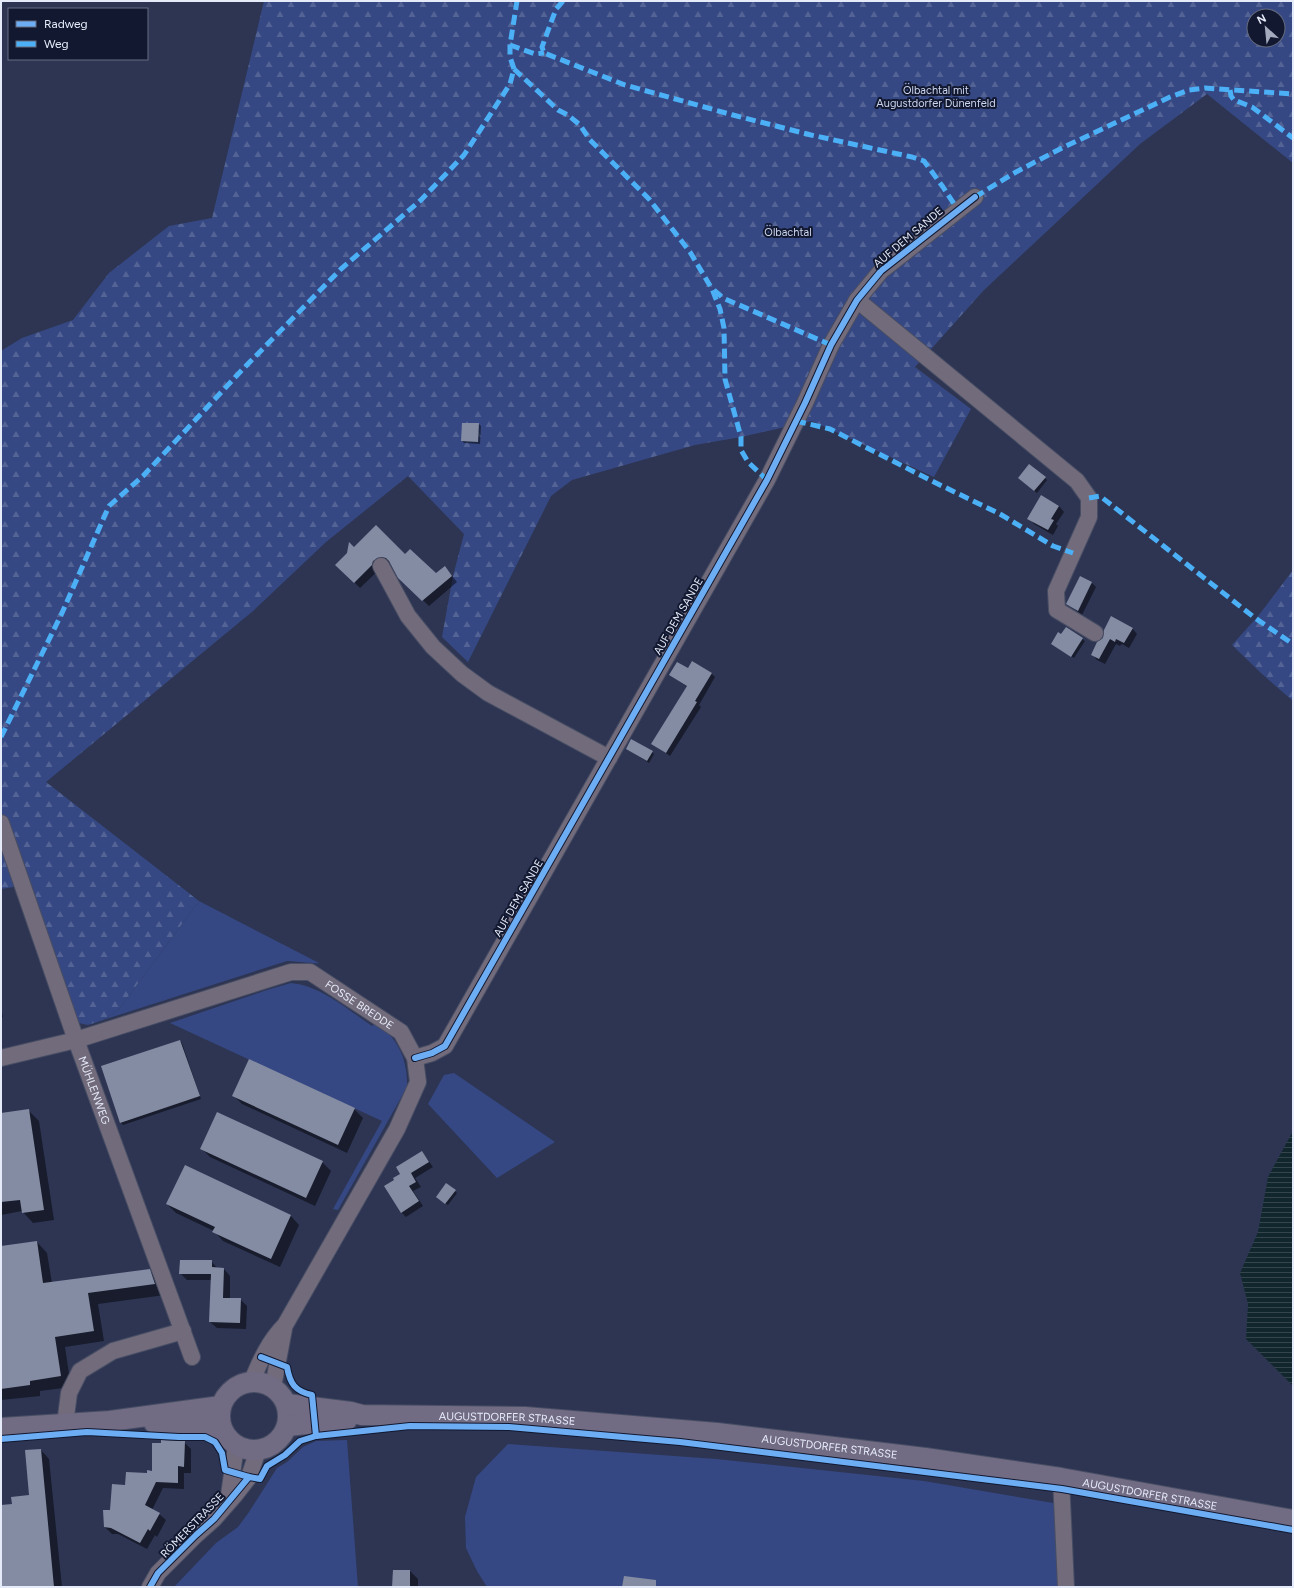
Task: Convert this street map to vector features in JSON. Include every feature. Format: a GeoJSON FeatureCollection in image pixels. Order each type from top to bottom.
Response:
{"type":"FeatureCollection","features":[{"type":"Feature","properties":{"kind":"main road"},"geometry":{"type":"LineString","coordinates":[[252,1381],[263,1382],[273,1387],[287,1404],[287,1426],[283,1435],[267,1448],[247,1450],[236,1446],[227,1438],[221,1428],[219,1417],[225,1396],[232,1389],[252,1381]]}},
{"type":"Feature","properties":{"kind":"main road","name":"AUGUSTDORFER STRASSE"},"geometry":{"type":"LineString","coordinates":[[287,1404],[351,1412],[362,1415],[526,1417],[717,1433],[925,1458],[1061,1478],[1293,1520]]}},
{"type":"Feature","properties":{"kind":"main road"},"geometry":{"type":"LineString","coordinates":[[1,1428],[110,1420],[221,1406]]}},
{"type":"Feature","properties":{"kind":"main road","name":"AUGUSTDORFER STRASSE"},"geometry":{"type":"LineString","coordinates":[[287,1426],[352,1419],[362,1415]]}},
{"type":"Feature","properties":{"kind":"main road"},"geometry":{"type":"LineString","coordinates":[[110,1420],[221,1428]]}},
{"type":"Feature","properties":{"kind":"street","name":"AUF DEM SANDE"},"geometry":{"type":"LineString","coordinates":[[415,1058],[432,1053],[445,1046],[767,480],[805,403],[830,345],[857,300],[881,271],[975,197]]}},
{"type":"Feature","properties":{"kind":"street"},"geometry":{"type":"LineString","coordinates":[[857,300],[1077,481],[1089,498],[1089,517],[1056,591],[1057,610],[1095,633]]}},
{"type":"Feature","properties":{"kind":"street"},"geometry":{"type":"LineString","coordinates":[[380,566],[408,616],[433,647],[462,674],[488,693],[609,758]]}},
{"type":"Feature","properties":{"kind":"street","name":"MÜHLENWEG"},"geometry":{"type":"LineString","coordinates":[[1,823],[76,1040],[192,1357]]}},
{"type":"Feature","properties":{"kind":"street","name":"FOSSE BREDDE"},"geometry":{"type":"LineString","coordinates":[[1,1058],[76,1040],[291,972],[310,972],[401,1032],[415,1058],[418,1082],[397,1128],[285,1325],[261,1357],[252,1381]]}},
{"type":"Feature","properties":{"kind":"street","name":"FOSSE BREDDE"},"geometry":{"type":"LineString","coordinates":[[273,1387],[285,1325]]}},
{"type":"Feature","properties":{"kind":"street"},"geometry":{"type":"LineString","coordinates":[[65,1424],[69,1393],[80,1371],[113,1351],[183,1331]]}},
{"type":"Feature","properties":{"kind":"street","name":"RÖMERSTRASSE"},"geometry":{"type":"LineString","coordinates":[[228,1502],[236,1446]]}},
{"type":"Feature","properties":{"kind":"street","name":"RÖMERSTRASSE"},"geometry":{"type":"LineString","coordinates":[[150,1587],[158,1573],[196,1534],[214,1519],[249,1477],[258,1450]]}},
{"type":"Feature","properties":{"kind":"street"},"geometry":{"type":"LineString","coordinates":[[1061,1478],[1066,1587]]}},
{"type":"Feature","properties":{"kind":"green space"},"geometry":{"type":"Polygon","coordinates":[[[264,1],[1293,1],[1293,163],[1207,94],[1140,144],[984,290],[915,367],[971,409],[934,477],[812,421],[741,437],[695,445],[572,480],[551,496],[468,662],[442,637],[453,576],[464,534],[408,476],[326,542],[253,611],[46,782],[199,901],[119,1009],[103,1020],[88,1025],[74,1022],[19,886],[1,889],[1,351],[22,338],[73,320],[109,273],[169,226],[212,218],[264,1]]]}},
{"type":"Feature","properties":{"kind":"green space"},"geometry":{"type":"Polygon","coordinates":[[[1293,570],[1293,701],[1232,645],[1259,615],[1293,570]]]}},
{"type":"Feature","properties":{"kind":"green space"},"geometry":{"type":"Polygon","coordinates":[[[199,901],[319,963],[287,961],[103,1020],[119,1009],[199,901]]]}},
{"type":"Feature","properties":{"kind":"green space"},"geometry":{"type":"Polygon","coordinates":[[[291,983],[302,985],[323,993],[372,1026],[375,1023],[390,1035],[395,1042],[400,1050],[406,1068],[407,1087],[338,1210],[333,1209],[382,1121],[170,1023],[291,983]]]}},
{"type":"Feature","properties":{"kind":"green space"},"geometry":{"type":"Polygon","coordinates":[[[454,1073],[555,1142],[497,1178],[428,1104],[444,1075],[454,1073]]]}},
{"type":"Feature","properties":{"kind":"green space"},"geometry":{"type":"Polygon","coordinates":[[[347,1440],[358,1587],[174,1587],[216,1543],[238,1527],[277,1468],[287,1462],[303,1447],[316,1441],[347,1440]]]}},
{"type":"Feature","properties":{"kind":"green space"},"geometry":{"type":"Polygon","coordinates":[[[508,1444],[716,1459],[924,1481],[1059,1504],[1062,1587],[487,1587],[477,1571],[466,1548],[465,1517],[476,1477],[508,1444]]]}},
{"type":"Feature","properties":{"kind":"shaded area"},"geometry":{"type":"Polygon","coordinates":[[[1293,1131],[1293,1386],[1246,1339],[1248,1304],[1240,1273],[1258,1232],[1268,1177],[1293,1131]]]}},
{"type":"Feature","properties":{"kind":"building"},"geometry":{"type":"Polygon","coordinates":[[[462,423],[479,423],[478,442],[461,441],[462,423]]]}},
{"type":"Feature","properties":{"kind":"building"},"geometry":{"type":"Polygon","coordinates":[[[1029,464],[1046,477],[1034,491],[1018,478],[1029,464]]]}},
{"type":"Feature","properties":{"kind":"building"},"geometry":{"type":"Polygon","coordinates":[[[1041,495],[1059,506],[1051,519],[1054,520],[1048,530],[1027,519],[1041,495]]]}},
{"type":"Feature","properties":{"kind":"building"},"geometry":{"type":"Polygon","coordinates":[[[376,525],[405,554],[410,549],[436,573],[445,566],[452,576],[422,601],[398,578],[389,561],[386,558],[381,557],[373,561],[372,565],[354,583],[335,565],[347,553],[349,542],[354,547],[376,525]]]}},
{"type":"Feature","properties":{"kind":"building"},"geometry":{"type":"Polygon","coordinates":[[[1080,576],[1092,582],[1078,611],[1066,604],[1080,576]]]}},
{"type":"Feature","properties":{"kind":"building"},"geometry":{"type":"Polygon","coordinates":[[[1111,616],[1133,628],[1124,643],[1116,639],[1115,642],[1110,639],[1099,659],[1091,655],[1097,642],[1103,638],[1104,630],[1111,616]]]}},
{"type":"Feature","properties":{"kind":"building"},"geometry":{"type":"Polygon","coordinates":[[[1066,627],[1083,638],[1071,657],[1051,644],[1058,632],[1061,634],[1066,627]]]}},
{"type":"Feature","properties":{"kind":"building"},"geometry":{"type":"Polygon","coordinates":[[[692,661],[712,673],[695,701],[697,702],[666,753],[651,744],[687,686],[669,675],[677,662],[688,668],[692,661]]]}},
{"type":"Feature","properties":{"kind":"building"},"geometry":{"type":"Polygon","coordinates":[[[631,739],[653,751],[647,761],[626,749],[631,739]]]}},
{"type":"Feature","properties":{"kind":"building"},"geometry":{"type":"Polygon","coordinates":[[[180,1040],[200,1096],[120,1123],[101,1066],[180,1040]]]}},
{"type":"Feature","properties":{"kind":"building"},"geometry":{"type":"Polygon","coordinates":[[[249,1059],[355,1108],[338,1145],[232,1096],[249,1059]]]}},
{"type":"Feature","properties":{"kind":"building"},"geometry":{"type":"Polygon","coordinates":[[[29,1109],[44,1210],[22,1213],[20,1200],[1,1202],[1,1113],[29,1109]]]}},
{"type":"Feature","properties":{"kind":"building"},"geometry":{"type":"Polygon","coordinates":[[[217,1112],[323,1161],[306,1198],[200,1149],[217,1112]]]}},
{"type":"Feature","properties":{"kind":"building"},"geometry":{"type":"Polygon","coordinates":[[[422,1151],[429,1162],[411,1173],[416,1182],[409,1186],[419,1201],[401,1213],[384,1186],[400,1174],[396,1167],[422,1151]]]}},
{"type":"Feature","properties":{"kind":"building"},"geometry":{"type":"Polygon","coordinates":[[[185,1165],[291,1215],[271,1259],[212,1232],[215,1227],[166,1204],[185,1165]]]}},
{"type":"Feature","properties":{"kind":"building"},"geometry":{"type":"Polygon","coordinates":[[[446,1183],[456,1190],[445,1204],[436,1197],[446,1183]]]}},
{"type":"Feature","properties":{"kind":"building"},"geometry":{"type":"Polygon","coordinates":[[[37,1241],[43,1283],[150,1269],[155,1284],[88,1293],[94,1331],[55,1337],[61,1376],[30,1381],[30,1385],[1,1389],[1,1246],[37,1241]]]}},
{"type":"Feature","properties":{"kind":"building"},"geometry":{"type":"Polygon","coordinates":[[[180,1260],[212,1260],[212,1267],[224,1268],[223,1298],[241,1298],[240,1323],[209,1322],[211,1274],[179,1274],[180,1260]]]}},
{"type":"Feature","properties":{"kind":"building"},"geometry":{"type":"Polygon","coordinates":[[[161,1440],[185,1441],[184,1467],[178,1466],[178,1483],[156,1482],[145,1505],[160,1513],[150,1531],[148,1529],[140,1543],[111,1528],[104,1527],[103,1510],[110,1510],[112,1484],[125,1485],[126,1472],[147,1473],[147,1470],[152,1471],[152,1443],[161,1443],[161,1440]]]}},
{"type":"Feature","properties":{"kind":"building"},"geometry":{"type":"Polygon","coordinates":[[[41,1449],[54,1587],[1,1587],[1,1505],[12,1504],[11,1497],[29,1495],[25,1450],[41,1449]]]}},
{"type":"Feature","properties":{"kind":"building"},"geometry":{"type":"Polygon","coordinates":[[[393,1570],[410,1570],[410,1587],[392,1587],[393,1570]]]}},
{"type":"Feature","properties":{"kind":"building"},"geometry":{"type":"Polygon","coordinates":[[[624,1576],[656,1580],[656,1587],[622,1587],[624,1576]]]}},
{"type":"Feature","properties":{"kind":"marked path"},"geometry":{"type":"LineString","coordinates":[[1,737],[62,613],[109,506],[143,476],[242,370],[341,269],[421,200],[464,155],[510,84],[514,69],[510,57],[510,45],[517,1]]}},
{"type":"Feature","properties":{"kind":"marked path"},"geometry":{"type":"LineString","coordinates":[[563,1],[556,9],[542,47],[544,53],[625,85],[811,135],[912,157],[924,161],[958,210]]}},
{"type":"Feature","properties":{"kind":"marked path"},"geometry":{"type":"LineString","coordinates":[[510,45],[535,54],[544,53]]}},
{"type":"Feature","properties":{"kind":"marked path"},"geometry":{"type":"LineString","coordinates":[[514,69],[558,110],[568,115],[580,125],[590,140],[649,199],[690,252],[712,289],[720,309],[724,328],[725,379],[741,437],[741,450],[748,462],[767,480]]}},
{"type":"Feature","properties":{"kind":"marked path"},"geometry":{"type":"LineString","coordinates":[[975,197],[1016,172],[1062,148],[1170,97],[1189,90],[1205,88],[1293,94]]}},
{"type":"Feature","properties":{"kind":"marked path"},"geometry":{"type":"LineString","coordinates":[[1230,90],[1231,96],[1234,100],[1252,107],[1293,138]]}},
{"type":"Feature","properties":{"kind":"marked path"},"geometry":{"type":"LineString","coordinates":[[714,290],[723,298],[831,345]]}},
{"type":"Feature","properties":{"kind":"marked path"},"geometry":{"type":"LineString","coordinates":[[796,421],[830,429],[1000,514],[1053,546],[1073,553]]}},
{"type":"Feature","properties":{"kind":"marked path"},"geometry":{"type":"LineString","coordinates":[[1089,498],[1100,496],[1255,618],[1293,644]]}},
{"type":"Feature","properties":{"kind":"cycle path"},"geometry":{"type":"LineString","coordinates":[[415,1058],[432,1053],[445,1046],[767,480],[805,403],[831,345],[857,300],[881,271],[975,197]]}},
{"type":"Feature","properties":{"kind":"cycle path"},"geometry":{"type":"LineString","coordinates":[[261,1357],[287,1367],[294,1386],[297,1389],[312,1395],[316,1436]]}},
{"type":"Feature","properties":{"kind":"cycle path"},"geometry":{"type":"LineString","coordinates":[[1,1439],[87,1432],[205,1437],[215,1442],[222,1453],[225,1470],[260,1479],[267,1466],[285,1455],[300,1441],[316,1436],[410,1426],[509,1427],[680,1442],[1062,1489],[1293,1530]]}},
{"type":"Feature","properties":{"kind":"cycle path"},"geometry":{"type":"LineString","coordinates":[[150,1587],[158,1573],[214,1519],[249,1477]]}},
{"type":"Feature","properties":{"kind":"park label","name":"Ölbachtal mit Augustdorfer Dünenfeld"},"geometry":{"type":"Point","coordinates":[936,96]}},
{"type":"Feature","properties":{"kind":"park label","name":"Ölbachtal"},"geometry":{"type":"Point","coordinates":[788,232]}}]}
